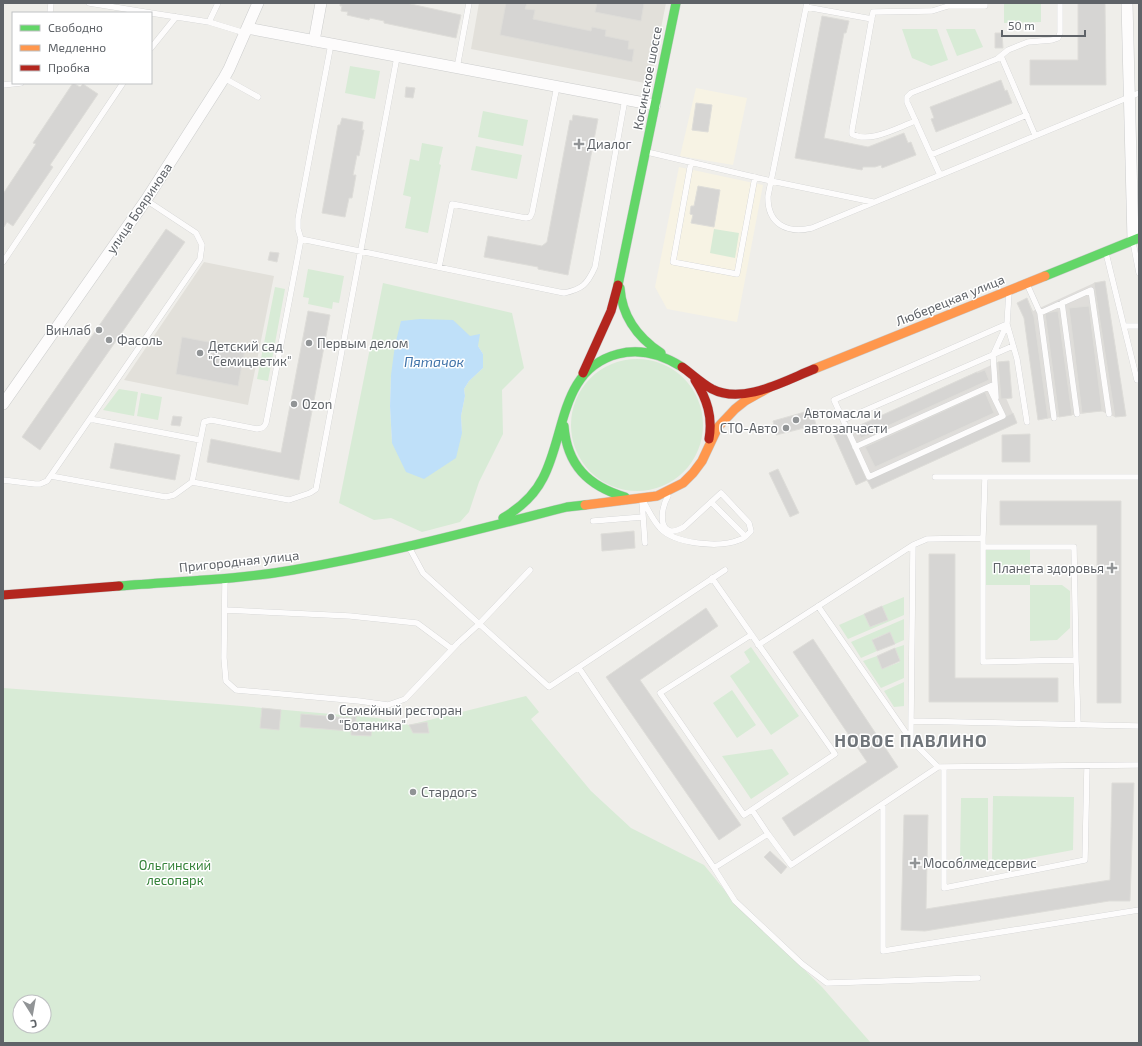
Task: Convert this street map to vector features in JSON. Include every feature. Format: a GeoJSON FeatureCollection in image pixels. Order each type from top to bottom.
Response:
{"type":"FeatureCollection","features":[{"type":"Feature","properties":{"kind":"main road","name":"Косинское шоссе"},"geometry":{"type":"LineString","coordinates":[[581,376],[611,311],[621,276],[676,3]]}},
{"type":"Feature","properties":{"kind":"main road","name":"Люберецкая улица"},"geometry":{"type":"LineString","coordinates":[[770,387],[1136,239]]}},
{"type":"Feature","properties":{"kind":"main road","name":"Косинское шоссе"},"geometry":{"type":"LineString","coordinates":[[621,276],[620,299],[627,318],[643,340],[652,348],[673,360]]}},
{"type":"Feature","properties":{"kind":"main road"},"geometry":{"type":"LineString","coordinates":[[474,530],[500,520],[516,511],[539,487],[548,469],[572,389],[581,376],[603,359],[632,351],[646,352],[673,360],[708,387],[726,393],[748,393],[770,387]]}},
{"type":"Feature","properties":{"kind":"main road"},"geometry":{"type":"LineString","coordinates":[[685,369],[695,379],[708,405],[711,420],[707,448]]}},
{"type":"Feature","properties":{"kind":"main road"},"geometry":{"type":"LineString","coordinates":[[474,530],[567,507],[657,496],[671,490],[683,483],[693,473],[702,461],[718,427],[735,409],[745,400],[770,387]]}},
{"type":"Feature","properties":{"kind":"main road"},"geometry":{"type":"LineString","coordinates":[[564,416],[566,445],[571,459],[589,481],[601,489],[615,495],[628,498],[642,498]]}},
{"type":"Feature","properties":{"kind":"main road","name":"Пригородная улица"},"geometry":{"type":"LineString","coordinates":[[3,595],[292,570],[409,547],[474,530]]}},
{"type":"Feature","properties":{"kind":"street","name":"улица Бояринова"},"geometry":{"type":"LineString","coordinates":[[3,404],[146,200],[224,78],[258,3]]}},
{"type":"Feature","properties":{"kind":"street"},"geometry":{"type":"LineString","coordinates":[[314,41],[321,3]]}},
{"type":"Feature","properties":{"kind":"street"},"geometry":{"type":"LineString","coordinates":[[1128,3],[1134,95],[1136,239]]}},
{"type":"Feature","properties":{"kind":"street"},"geometry":{"type":"LineString","coordinates":[[246,31],[331,44],[655,105]]}},
{"type":"Feature","properties":{"kind":"lane"},"geometry":{"type":"LineString","coordinates":[[89,3],[145,12]]}},
{"type":"Feature","properties":{"kind":"lane"},"geometry":{"type":"LineString","coordinates":[[209,22],[218,3]]}},
{"type":"Feature","properties":{"kind":"lane"},"geometry":{"type":"LineString","coordinates":[[457,68],[469,3]]}},
{"type":"Feature","properties":{"kind":"lane"},"geometry":{"type":"LineString","coordinates":[[916,121],[873,137],[852,134],[873,12],[932,11],[948,6],[985,6],[985,3]]}},
{"type":"Feature","properties":{"kind":"lane"},"geometry":{"type":"LineString","coordinates":[[940,175],[907,102],[907,97],[1001,56],[1008,50],[1028,42],[1058,38],[1060,33],[1060,3]]}},
{"type":"Feature","properties":{"kind":"lane"},"geometry":{"type":"LineString","coordinates":[[872,19],[807,5],[768,200],[770,213],[774,220],[787,229],[795,230],[812,228],[1134,95]]}},
{"type":"Feature","properties":{"kind":"lane"},"geometry":{"type":"LineString","coordinates":[[152,13],[209,22],[246,31]]}},
{"type":"Feature","properties":{"kind":"lane"},"geometry":{"type":"LineString","coordinates":[[152,46],[176,17]]}},
{"type":"Feature","properties":{"kind":"lane"},"geometry":{"type":"LineString","coordinates":[[51,476],[166,497],[174,495],[192,482],[204,422],[207,420],[257,429],[265,426],[301,239],[298,229],[298,219],[331,44]]}},
{"type":"Feature","properties":{"kind":"lane"},"geometry":{"type":"LineString","coordinates":[[192,482],[289,500],[310,493],[316,488],[397,56]]}},
{"type":"Feature","properties":{"kind":"lane"},"geometry":{"type":"LineString","coordinates":[[1001,56],[1035,135]]}},
{"type":"Feature","properties":{"kind":"lane"},"geometry":{"type":"LineString","coordinates":[[224,78],[258,97]]}},
{"type":"Feature","properties":{"kind":"lane"},"geometry":{"type":"LineString","coordinates":[[3,262],[122,84]]}},
{"type":"Feature","properties":{"kind":"lane"},"geometry":{"type":"LineString","coordinates":[[440,267],[452,204],[526,218],[530,217],[557,86]]}},
{"type":"Feature","properties":{"kind":"lane"},"geometry":{"type":"LineString","coordinates":[[301,239],[564,293],[578,290],[590,280],[595,267],[625,99]]}},
{"type":"Feature","properties":{"kind":"lane"},"geometry":{"type":"LineString","coordinates":[[931,155],[1027,116]]}},
{"type":"Feature","properties":{"kind":"lane"},"geometry":{"type":"LineString","coordinates":[[646,152],[771,181],[873,202]]}},
{"type":"Feature","properties":{"kind":"lane"},"geometry":{"type":"LineString","coordinates":[[691,162],[672,262],[737,274],[755,177]]}},
{"type":"Feature","properties":{"kind":"lane"},"geometry":{"type":"LineString","coordinates":[[3,480],[40,484],[48,481],[200,259],[202,246],[196,233],[146,200]]}},
{"type":"Feature","properties":{"kind":"lane"},"geometry":{"type":"LineString","coordinates":[[1136,239],[1139,273]]}},
{"type":"Feature","properties":{"kind":"lane"},"geometry":{"type":"LineString","coordinates":[[1106,251],[1139,380]]}},
{"type":"Feature","properties":{"kind":"lane"},"geometry":{"type":"LineString","coordinates":[[1027,283],[1040,313],[1054,418]]}},
{"type":"Feature","properties":{"kind":"lane"},"geometry":{"type":"LineString","coordinates":[[1009,290],[1007,324],[1017,359],[1026,422]]}},
{"type":"Feature","properties":{"kind":"lane"},"geometry":{"type":"LineString","coordinates":[[1040,313],[1091,290],[1109,414]]}},
{"type":"Feature","properties":{"kind":"lane"},"geometry":{"type":"LineString","coordinates":[[1062,303],[1077,414]]}},
{"type":"Feature","properties":{"kind":"lane"},"geometry":{"type":"LineString","coordinates":[[1007,324],[993,355],[992,385],[997,403],[1003,416],[869,477],[834,400],[1007,324]]}},
{"type":"Feature","properties":{"kind":"lane"},"geometry":{"type":"LineString","coordinates":[[1124,326],[1139,326]]}},
{"type":"Feature","properties":{"kind":"lane"},"geometry":{"type":"LineString","coordinates":[[843,420],[1013,346]]}},
{"type":"Feature","properties":{"kind":"lane"},"geometry":{"type":"LineString","coordinates":[[855,447],[992,385]]}},
{"type":"Feature","properties":{"kind":"lane"},"geometry":{"type":"LineString","coordinates":[[90,419],[200,440]]}},
{"type":"Feature","properties":{"kind":"lane"},"geometry":{"type":"LineString","coordinates":[[935,477],[1139,477]]}},
{"type":"Feature","properties":{"kind":"lane"},"geometry":{"type":"LineString","coordinates":[[985,477],[983,538],[983,662],[1076,660]]}},
{"type":"Feature","properties":{"kind":"lane"},"geometry":{"type":"LineString","coordinates":[[642,498],[660,528],[671,536],[684,541],[697,543],[725,543],[741,540],[751,530],[749,523],[721,492],[684,527],[679,530],[671,530],[666,528],[662,519],[663,507],[671,490]]}},
{"type":"Feature","properties":{"kind":"lane"},"geometry":{"type":"LineString","coordinates":[[642,498],[645,543]]}},
{"type":"Feature","properties":{"kind":"lane"},"geometry":{"type":"LineString","coordinates":[[711,502],[745,536]]}},
{"type":"Feature","properties":{"kind":"lane"},"geometry":{"type":"LineString","coordinates":[[593,521],[643,517]]}},
{"type":"Feature","properties":{"kind":"lane"},"geometry":{"type":"LineString","coordinates":[[758,645],[913,545],[927,539],[983,538]]}},
{"type":"Feature","properties":{"kind":"lane"},"geometry":{"type":"LineString","coordinates":[[911,740],[913,545]]}},
{"type":"Feature","properties":{"kind":"lane"},"geometry":{"type":"LineString","coordinates":[[409,547],[423,573],[549,687],[725,570]]}},
{"type":"Feature","properties":{"kind":"lane"},"geometry":{"type":"LineString","coordinates":[[983,547],[1074,547],[1078,725]]}},
{"type":"Feature","properties":{"kind":"lane"},"geometry":{"type":"LineString","coordinates":[[225,576],[224,658],[226,682],[236,690],[388,705],[405,700],[452,649],[479,624],[530,570]]}},
{"type":"Feature","properties":{"kind":"lane"},"geometry":{"type":"LineString","coordinates":[[712,578],[835,754],[744,815],[660,693],[751,635]]}},
{"type":"Feature","properties":{"kind":"lane"},"geometry":{"type":"LineString","coordinates":[[818,606],[911,740],[941,767],[944,888],[1085,860],[1087,766]]}},
{"type":"Feature","properties":{"kind":"lane"},"geometry":{"type":"LineString","coordinates":[[225,610],[350,616],[417,622],[452,649]]}},
{"type":"Feature","properties":{"kind":"lane"},"geometry":{"type":"LineString","coordinates":[[579,668],[735,900],[802,964],[828,983],[978,978]]}},
{"type":"Feature","properties":{"kind":"lane"},"geometry":{"type":"LineString","coordinates":[[911,721],[1139,726]]}},
{"type":"Feature","properties":{"kind":"lane"},"geometry":{"type":"LineString","coordinates":[[752,810],[791,865],[941,767],[1139,765]]}},
{"type":"Feature","properties":{"kind":"lane"},"geometry":{"type":"LineString","coordinates":[[883,804],[883,951],[1139,910]]}},
{"type":"Feature","properties":{"kind":"lane"},"geometry":{"type":"LineString","coordinates":[[714,868],[768,834]]}},
{"type":"Feature","properties":{"kind":"shaded area"},"geometry":{"type":"Polygon","coordinates":[[[479,3],[666,3],[650,84],[471,49],[479,3]]]}},
{"type":"Feature","properties":{"kind":"shaded area"},"geometry":{"type":"Polygon","coordinates":[[[696,88],[747,98],[733,165],[680,156],[696,88]]]}},
{"type":"Feature","properties":{"kind":"shaded area"},"geometry":{"type":"Polygon","coordinates":[[[679,167],[763,185],[737,322],[667,309],[655,287],[679,167]]]}},
{"type":"Feature","properties":{"kind":"shaded area","name":"Детский сад \"Семицветик\""},"geometry":{"type":"Polygon","coordinates":[[[204,262],[274,276],[248,405],[124,380],[204,262]]]}},
{"type":"Feature","properties":{"kind":"shaded area"},"geometry":{"type":"Polygon","coordinates":[[[1105,281],[1126,416],[1115,417],[1101,411],[1038,420],[1024,318],[1017,303],[1027,298],[1033,311],[1094,283],[1105,281]]]}},
{"type":"Feature","properties":{"kind":"shaded area"},"geometry":{"type":"Polygon","coordinates":[[[1009,361],[1006,398],[1017,423],[872,489],[867,480],[856,485],[832,431],[843,426],[857,427],[998,362],[1009,361]]]}},
{"type":"Feature","properties":{"kind":"green space"},"geometry":{"type":"Polygon","coordinates":[[[1004,3],[1041,3],[1041,22],[1004,23],[1004,3]]]}},
{"type":"Feature","properties":{"kind":"green space"},"geometry":{"type":"Polygon","coordinates":[[[902,29],[937,29],[948,60],[931,66],[912,58],[902,29]]]}},
{"type":"Feature","properties":{"kind":"green space"},"geometry":{"type":"Polygon","coordinates":[[[946,29],[975,29],[983,47],[957,56],[946,29]]]}},
{"type":"Feature","properties":{"kind":"green space"},"geometry":{"type":"Polygon","coordinates":[[[350,66],[380,71],[375,99],[345,93],[350,66]]]}},
{"type":"Feature","properties":{"kind":"green space"},"geometry":{"type":"Polygon","coordinates":[[[483,111],[528,120],[523,146],[478,137],[483,111]]]}},
{"type":"Feature","properties":{"kind":"green space"},"geometry":{"type":"Polygon","coordinates":[[[422,143],[443,147],[428,233],[405,228],[411,197],[403,195],[410,159],[419,161],[422,143]]]}},
{"type":"Feature","properties":{"kind":"green space"},"geometry":{"type":"Polygon","coordinates":[[[476,146],[522,155],[517,179],[471,170],[476,146]]]}},
{"type":"Feature","properties":{"kind":"green space"},"geometry":{"type":"Polygon","coordinates":[[[714,229],[739,233],[735,258],[710,253],[714,229]]]}},
{"type":"Feature","properties":{"kind":"green space"},"geometry":{"type":"Polygon","coordinates":[[[308,269],[344,276],[339,303],[333,302],[332,309],[308,304],[309,298],[303,297],[308,269]]]}},
{"type":"Feature","properties":{"kind":"green space"},"geometry":{"type":"Polygon","coordinates":[[[383,283],[512,313],[524,368],[502,390],[503,434],[479,482],[469,512],[460,522],[422,532],[391,518],[374,520],[339,503],[383,283]],[[478,346],[391,375],[390,406],[392,443],[462,433],[461,416],[465,396],[464,389],[469,381],[483,368],[483,354],[478,346]]]}},
{"type":"Feature","properties":{"kind":"green space"},"geometry":{"type":"Polygon","coordinates":[[[275,287],[285,289],[268,381],[257,379],[275,287]]]}},
{"type":"Feature","properties":{"kind":"green space"},"geometry":{"type":"Polygon","coordinates":[[[643,359],[662,364],[674,370],[684,378],[692,388],[698,400],[702,412],[702,438],[698,450],[692,462],[684,472],[674,480],[662,486],[650,490],[631,491],[612,486],[600,480],[590,472],[582,462],[576,450],[572,438],[571,419],[576,400],[582,388],[590,378],[600,370],[612,364],[624,360],[643,359]]]}},
{"type":"Feature","properties":{"kind":"green space"},"geometry":{"type":"Polygon","coordinates":[[[119,389],[138,392],[134,416],[103,410],[119,389]]]}},
{"type":"Feature","properties":{"kind":"green space"},"geometry":{"type":"Polygon","coordinates":[[[141,393],[162,397],[158,420],[137,416],[141,393]]]}},
{"type":"Feature","properties":{"kind":"green space"},"geometry":{"type":"Polygon","coordinates":[[[986,550],[1030,550],[1030,585],[986,585],[986,550]]]}},
{"type":"Feature","properties":{"kind":"green space"},"geometry":{"type":"Polygon","coordinates":[[[1030,585],[1062,585],[1070,591],[1070,628],[1057,640],[1030,641],[1030,585]]]}},
{"type":"Feature","properties":{"kind":"green space"},"geometry":{"type":"Polygon","coordinates":[[[904,597],[904,615],[848,639],[839,625],[864,614],[870,627],[887,620],[882,606],[904,597]]]}},
{"type":"Feature","properties":{"kind":"green space"},"geometry":{"type":"Polygon","coordinates":[[[904,619],[904,640],[895,644],[890,632],[873,639],[877,651],[861,658],[851,642],[904,619]]]}},
{"type":"Feature","properties":{"kind":"green space"},"geometry":{"type":"Polygon","coordinates":[[[904,645],[904,678],[881,688],[863,661],[877,656],[882,669],[900,662],[895,648],[904,645]]]}},
{"type":"Feature","properties":{"kind":"green space"},"geometry":{"type":"Polygon","coordinates":[[[751,647],[799,716],[771,735],[730,676],[750,662],[744,652],[751,647]]]}},
{"type":"Feature","properties":{"kind":"green space"},"geometry":{"type":"Polygon","coordinates":[[[904,682],[904,706],[894,707],[884,691],[904,682]]]}},
{"type":"Feature","properties":{"kind":"green space","name":"Ольгинский лесопарк"},"geometry":{"type":"Polygon","coordinates":[[[3,688],[218,704],[377,718],[409,725],[526,696],[539,712],[531,719],[591,791],[631,828],[704,865],[731,898],[822,987],[871,1043],[3,1043],[3,688]]]}},
{"type":"Feature","properties":{"kind":"green space"},"geometry":{"type":"Polygon","coordinates":[[[732,690],[756,725],[737,738],[713,703],[732,690]]]}},
{"type":"Feature","properties":{"kind":"green space"},"geometry":{"type":"Polygon","coordinates":[[[772,749],[789,774],[751,799],[722,756],[772,749]]]}},
{"type":"Feature","properties":{"kind":"green space"},"geometry":{"type":"Polygon","coordinates":[[[993,796],[1074,797],[1073,850],[992,865],[993,796]]]}},
{"type":"Feature","properties":{"kind":"green space"},"geometry":{"type":"Polygon","coordinates":[[[961,798],[988,798],[988,863],[960,863],[961,798]]]}},
{"type":"Feature","properties":{"kind":"water","name":"Пятачок"},"geometry":{"type":"Polygon","coordinates":[[[420,319],[453,320],[470,336],[480,334],[478,346],[483,354],[483,368],[469,381],[464,389],[465,396],[461,416],[462,433],[456,458],[424,479],[406,472],[392,443],[390,406],[391,375],[395,345],[401,321],[420,319]]]}},
{"type":"Feature","properties":{"kind":"building"},"geometry":{"type":"Polygon","coordinates":[[[340,3],[406,3],[461,15],[456,38],[384,23],[384,21],[370,18],[369,20],[347,15],[348,12],[341,11],[342,6],[340,6],[340,3]]]}},
{"type":"Feature","properties":{"kind":"building"},"geometry":{"type":"Polygon","coordinates":[[[506,3],[527,3],[525,9],[535,10],[533,19],[591,31],[592,27],[606,30],[605,36],[629,41],[628,49],[634,49],[632,62],[500,35],[506,3]]]}},
{"type":"Feature","properties":{"kind":"building"},"geometry":{"type":"Polygon","coordinates":[[[597,3],[644,3],[641,21],[595,12],[597,3]]]}},
{"type":"Feature","properties":{"kind":"building"},"geometry":{"type":"Polygon","coordinates":[[[1078,3],[1105,3],[1106,85],[1030,85],[1030,60],[1078,60],[1078,3]]]}},
{"type":"Feature","properties":{"kind":"building"},"geometry":{"type":"Polygon","coordinates":[[[822,16],[849,21],[846,33],[844,33],[824,138],[868,147],[904,133],[908,143],[911,142],[916,155],[882,168],[881,165],[875,167],[863,167],[862,170],[795,158],[822,16]]]}},
{"type":"Feature","properties":{"kind":"building"},"geometry":{"type":"Polygon","coordinates":[[[995,33],[1002,33],[1003,48],[995,48],[995,33]]]}},
{"type":"Feature","properties":{"kind":"building"},"geometry":{"type":"Polygon","coordinates":[[[1001,80],[1012,103],[936,132],[931,119],[934,118],[930,107],[1001,80]]]}},
{"type":"Feature","properties":{"kind":"building"},"geometry":{"type":"Polygon","coordinates":[[[72,84],[80,87],[83,84],[98,94],[50,165],[53,167],[13,226],[7,222],[4,227],[3,194],[36,144],[33,143],[72,84]]]}},
{"type":"Feature","properties":{"kind":"building"},"geometry":{"type":"Polygon","coordinates":[[[406,87],[415,88],[413,98],[405,97],[406,87]]]}},
{"type":"Feature","properties":{"kind":"building"},"geometry":{"type":"Polygon","coordinates":[[[696,103],[712,105],[708,132],[692,130],[696,103]]]}},
{"type":"Feature","properties":{"kind":"building"},"geometry":{"type":"Polygon","coordinates":[[[573,115],[598,119],[568,275],[538,269],[538,267],[484,257],[488,236],[542,246],[547,242],[570,120],[572,121],[573,115]]]}},
{"type":"Feature","properties":{"kind":"building"},"geometry":{"type":"Polygon","coordinates":[[[342,118],[363,122],[362,130],[364,130],[359,156],[357,155],[353,175],[356,175],[352,198],[349,198],[345,217],[322,213],[338,125],[340,125],[342,118]]]}},
{"type":"Feature","properties":{"kind":"building"},"geometry":{"type":"Polygon","coordinates":[[[698,186],[720,190],[714,227],[691,223],[693,215],[690,214],[691,206],[694,206],[698,186]]]}},
{"type":"Feature","properties":{"kind":"building"},"geometry":{"type":"Polygon","coordinates":[[[166,229],[185,242],[40,450],[22,437],[166,229]]]}},
{"type":"Feature","properties":{"kind":"building"},"geometry":{"type":"Polygon","coordinates":[[[270,252],[279,253],[277,262],[268,260],[270,252]]]}},
{"type":"Feature","properties":{"kind":"building"},"geometry":{"type":"Polygon","coordinates":[[[1105,281],[1126,416],[1115,417],[1094,283],[1105,281]]]}},
{"type":"Feature","properties":{"kind":"building"},"geometry":{"type":"Polygon","coordinates":[[[1027,298],[1034,317],[1048,418],[1038,420],[1024,318],[1017,303],[1027,298]]]}},
{"type":"Feature","properties":{"kind":"building"},"geometry":{"type":"Polygon","coordinates":[[[1089,306],[1102,411],[1082,413],[1069,308],[1089,306]]]}},
{"type":"Feature","properties":{"kind":"building"},"geometry":{"type":"Polygon","coordinates":[[[308,311],[330,315],[299,480],[207,462],[211,439],[281,453],[308,311]]]}},
{"type":"Feature","properties":{"kind":"building"},"geometry":{"type":"Polygon","coordinates":[[[1058,311],[1072,415],[1059,417],[1045,313],[1058,311]]]}},
{"type":"Feature","properties":{"kind":"building"},"geometry":{"type":"Polygon","coordinates":[[[182,337],[245,349],[238,386],[176,374],[182,337]]]}},
{"type":"Feature","properties":{"kind":"building"},"geometry":{"type":"Polygon","coordinates":[[[1009,361],[1012,398],[1001,399],[998,362],[1009,361]]]}},
{"type":"Feature","properties":{"kind":"building"},"geometry":{"type":"Polygon","coordinates":[[[985,370],[989,380],[861,438],[856,427],[977,372],[985,370]]]}},
{"type":"Feature","properties":{"kind":"building"},"geometry":{"type":"Polygon","coordinates":[[[985,392],[994,413],[875,467],[865,447],[985,392]]]}},
{"type":"Feature","properties":{"kind":"building"},"geometry":{"type":"Polygon","coordinates":[[[812,410],[816,425],[776,435],[773,421],[812,410]]]}},
{"type":"Feature","properties":{"kind":"building"},"geometry":{"type":"Polygon","coordinates":[[[1013,413],[1017,423],[872,489],[867,480],[1013,413]]]}},
{"type":"Feature","properties":{"kind":"building"},"geometry":{"type":"Polygon","coordinates":[[[173,416],[182,417],[180,426],[171,425],[173,416]]]}},
{"type":"Feature","properties":{"kind":"building"},"geometry":{"type":"Polygon","coordinates":[[[843,426],[867,480],[856,485],[832,431],[843,426]]]}},
{"type":"Feature","properties":{"kind":"building"},"geometry":{"type":"Polygon","coordinates":[[[1030,434],[1030,462],[1002,462],[1002,435],[1030,434]]]}},
{"type":"Feature","properties":{"kind":"building"},"geometry":{"type":"Polygon","coordinates":[[[115,443],[180,455],[175,480],[110,468],[115,443]]]}},
{"type":"Feature","properties":{"kind":"building"},"geometry":{"type":"Polygon","coordinates":[[[778,469],[799,513],[790,517],[769,473],[778,469]]]}},
{"type":"Feature","properties":{"kind":"building"},"geometry":{"type":"Polygon","coordinates":[[[1000,501],[1121,501],[1121,703],[1097,703],[1097,525],[1000,525],[1000,501]]]}},
{"type":"Feature","properties":{"kind":"building"},"geometry":{"type":"Polygon","coordinates":[[[634,531],[635,548],[602,551],[601,534],[634,531]]]}},
{"type":"Feature","properties":{"kind":"building"},"geometry":{"type":"Polygon","coordinates":[[[929,554],[955,554],[955,678],[1058,678],[1058,702],[929,702],[929,554]]]}},
{"type":"Feature","properties":{"kind":"building"},"geometry":{"type":"Polygon","coordinates":[[[882,606],[888,620],[870,627],[864,614],[882,606]]]}},
{"type":"Feature","properties":{"kind":"building"},"geometry":{"type":"Polygon","coordinates":[[[706,608],[718,626],[640,680],[741,825],[719,840],[606,677],[706,608]]]}},
{"type":"Feature","properties":{"kind":"building"},"geometry":{"type":"Polygon","coordinates":[[[890,632],[895,644],[877,651],[872,640],[890,632]]]}},
{"type":"Feature","properties":{"kind":"building"},"geometry":{"type":"Polygon","coordinates":[[[813,639],[898,767],[794,836],[782,818],[867,762],[793,652],[813,639]]]}},
{"type":"Feature","properties":{"kind":"building"},"geometry":{"type":"Polygon","coordinates":[[[895,648],[900,661],[882,669],[877,656],[895,648]]]}},
{"type":"Feature","properties":{"kind":"building"},"geometry":{"type":"Polygon","coordinates":[[[262,708],[281,710],[279,730],[260,728],[262,708]]]}},
{"type":"Feature","properties":{"kind":"building"},"geometry":{"type":"Polygon","coordinates":[[[301,714],[350,718],[349,731],[300,727],[301,714]]]}},
{"type":"Feature","properties":{"kind":"building"},"geometry":{"type":"Polygon","coordinates":[[[352,716],[356,716],[356,723],[372,724],[371,736],[351,735],[352,716]]]}},
{"type":"Feature","properties":{"kind":"building"},"geometry":{"type":"Polygon","coordinates":[[[427,722],[429,733],[413,733],[409,725],[427,722]]]}},
{"type":"Feature","properties":{"kind":"building"},"geometry":{"type":"Polygon","coordinates":[[[1112,783],[1134,783],[1130,901],[1109,901],[925,931],[901,930],[904,815],[928,815],[926,909],[1110,880],[1112,783]]]}},
{"type":"Feature","properties":{"kind":"building"},"geometry":{"type":"Polygon","coordinates":[[[770,851],[787,867],[781,874],[764,857],[770,851]]]}},
{"type":"Feature","properties":{"kind":"traffic: fast"},"geometry":{"type":"LineString","coordinates":[[618,285],[676,3]]}},
{"type":"Feature","properties":{"kind":"traffic: fast"},"geometry":{"type":"LineString","coordinates":[[1045,276],[1139,238]]}},
{"type":"Feature","properties":{"kind":"traffic: fast"},"geometry":{"type":"LineString","coordinates":[[620,288],[624,308],[632,325],[652,347],[661,353]]}},
{"type":"Feature","properties":{"kind":"traffic: fast"},"geometry":{"type":"LineString","coordinates":[[503,518],[526,501],[543,478],[550,461],[567,405],[575,388],[585,374],[599,362],[618,354],[627,352],[643,352],[667,359],[682,367]]}},
{"type":"Feature","properties":{"kind":"traffic: fast"},"geometry":{"type":"LineString","coordinates":[[564,426],[570,452],[575,463],[582,472],[600,487],[625,497]]}},
{"type":"Feature","properties":{"kind":"traffic: fast"},"geometry":{"type":"LineString","coordinates":[[119,586],[228,578],[328,564],[465,533],[567,507],[585,505]]}},
{"type":"Feature","properties":{"kind":"traffic: slow"},"geometry":{"type":"LineString","coordinates":[[814,369],[1045,276]]}},
{"type":"Feature","properties":{"kind":"traffic: slow"},"geometry":{"type":"LineString","coordinates":[[585,505],[657,496],[683,483],[702,461],[718,427],[745,401],[770,387]]}},
{"type":"Feature","properties":{"kind":"traffic: jam"},"geometry":{"type":"LineString","coordinates":[[583,373],[611,311],[618,285]]}},
{"type":"Feature","properties":{"kind":"traffic: jam"},"geometry":{"type":"LineString","coordinates":[[682,367],[712,389],[724,393],[737,394],[763,390],[814,369]]}},
{"type":"Feature","properties":{"kind":"traffic: jam"},"geometry":{"type":"LineString","coordinates":[[695,380],[703,394],[708,408],[710,423],[709,439]]}},
{"type":"Feature","properties":{"kind":"traffic: jam"},"geometry":{"type":"LineString","coordinates":[[3,595],[119,586]]}},
{"type":"Feature","properties":{"kind":"place","name":"Диалог"},"geometry":{"type":"Point","coordinates":[579,144]}},
{"type":"Feature","properties":{"kind":"place","name":"Винлаб"},"geometry":{"type":"Point","coordinates":[99,330]}},
{"type":"Feature","properties":{"kind":"place","name":"Фасоль"},"geometry":{"type":"Point","coordinates":[109,340]}},
{"type":"Feature","properties":{"kind":"place","name":"Первым делом"},"geometry":{"type":"Point","coordinates":[309,343]}},
{"type":"Feature","properties":{"kind":"place","name":"Детский сад \"Семицветик\""},"geometry":{"type":"Point","coordinates":[200,353]}},
{"type":"Feature","properties":{"kind":"place","name":"Ozon"},"geometry":{"type":"Point","coordinates":[294,404]}},
{"type":"Feature","properties":{"kind":"place","name":"Автомасла и автозапчасти"},"geometry":{"type":"Point","coordinates":[796,420]}},
{"type":"Feature","properties":{"kind":"place","name":"СТО-Авто"},"geometry":{"type":"Point","coordinates":[786,428]}},
{"type":"Feature","properties":{"kind":"place","name":"Планета здоровья"},"geometry":{"type":"Point","coordinates":[1112,568]}},
{"type":"Feature","properties":{"kind":"place","name":"Семейный ресторан \"Ботаника\""},"geometry":{"type":"Point","coordinates":[331,717]}},
{"type":"Feature","properties":{"kind":"place","name":"Стардогs"},"geometry":{"type":"Point","coordinates":[413,792]}},
{"type":"Feature","properties":{"kind":"place","name":"Мособлмедсервис"},"geometry":{"type":"Point","coordinates":[915,863]}},
{"type":"Feature","properties":{"kind":"district","name":"НОВОЕ ПАВЛИНО"},"geometry":{"type":"Point","coordinates":[911,740]}}]}
